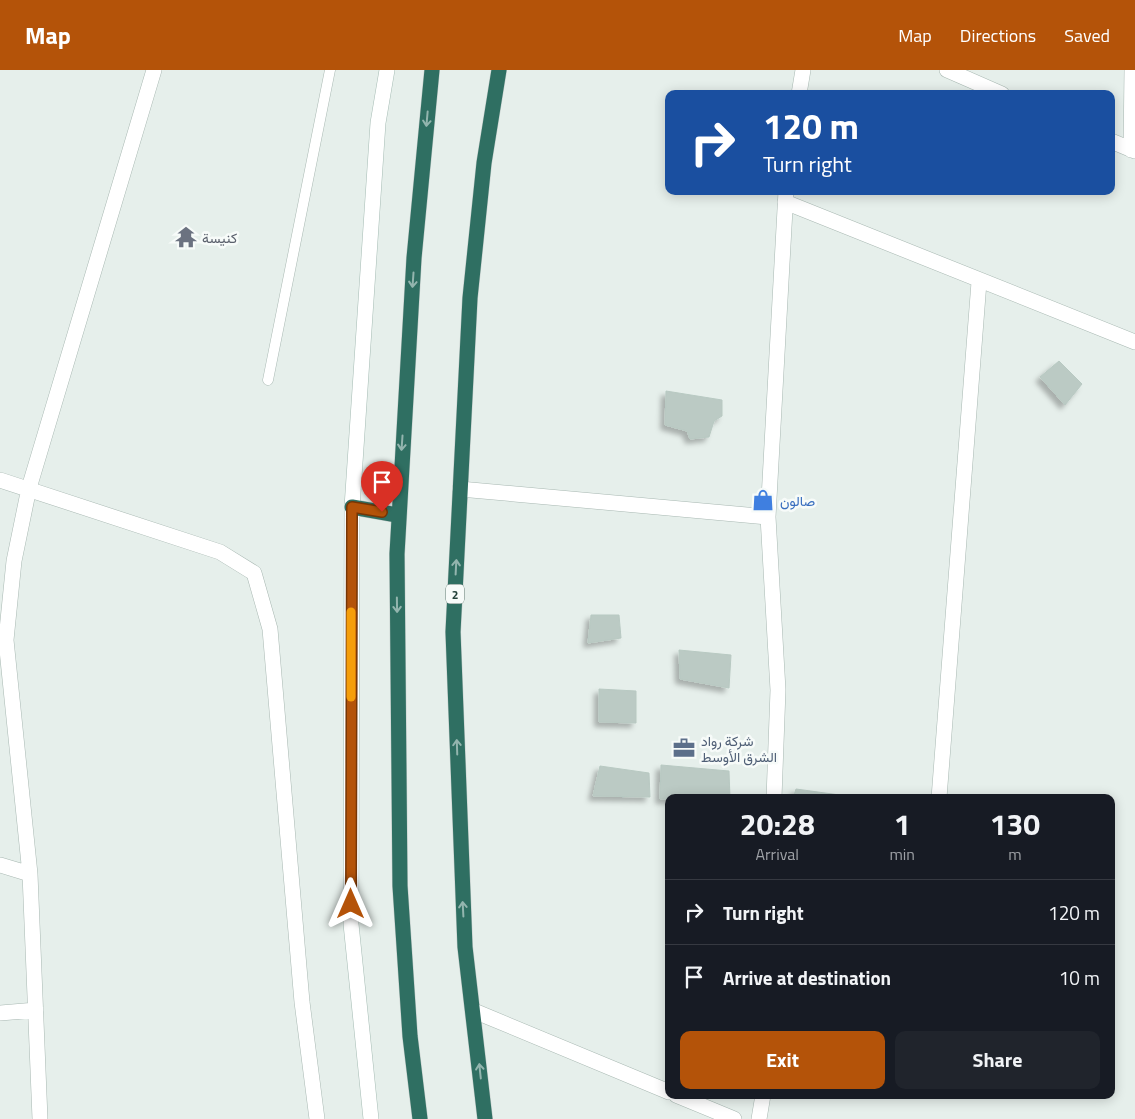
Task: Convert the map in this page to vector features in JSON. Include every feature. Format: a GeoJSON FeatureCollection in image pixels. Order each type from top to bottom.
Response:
{"type":"FeatureCollection","features":[{"type":"Feature","properties":{"kind":"highway"},"geometry":{"type":"LineString","coordinates":[[420,1119],[410,1036],[400,886],[398,515],[414,258],[432,70]]}},
{"type":"Feature","properties":{"kind":"highway","name":"2"},"geometry":{"type":"LineString","coordinates":[[485,1119],[474,1011],[465,947],[453,632],[470,298],[484,163],[499,70]]}},
{"type":"Feature","properties":{"kind":"highway"},"geometry":{"type":"LineString","coordinates":[[352,507],[398,515]]}},
{"type":"Feature","properties":{"kind":"street"},"geometry":{"type":"LineString","coordinates":[[40,1119],[30,874],[6,640],[14,561],[29,488],[154,70]]}},
{"type":"Feature","properties":{"kind":"street"},"geometry":{"type":"LineString","coordinates":[[372,1119],[351,924],[352,507],[378,123],[386,70]]}},
{"type":"Feature","properties":{"kind":"street"},"geometry":{"type":"LineString","coordinates":[[799,90],[803,70]]}},
{"type":"Feature","properties":{"kind":"street"},"geometry":{"type":"LineString","coordinates":[[947,70],[993,90]]}},
{"type":"Feature","properties":{"kind":"street"},"geometry":{"type":"LineString","coordinates":[[1115,143],[1133,150],[1132,70]]}},
{"type":"Feature","properties":{"kind":"street"},"geometry":{"type":"LineString","coordinates":[[774,794],[778,690],[768,517],[786,197],[979,282],[1135,342]]}},
{"type":"Feature","properties":{"kind":"street"},"geometry":{"type":"LineString","coordinates":[[939,794],[979,282]]}},
{"type":"Feature","properties":{"kind":"street"},"geometry":{"type":"LineString","coordinates":[[0,480],[220,552],[254,573],[270,630],[302,1002],[317,1119]]}},
{"type":"Feature","properties":{"kind":"street"},"geometry":{"type":"LineString","coordinates":[[460,489],[768,517]]}},
{"type":"Feature","properties":{"kind":"street"},"geometry":{"type":"LineString","coordinates":[[0,865],[30,874]]}},
{"type":"Feature","properties":{"kind":"street"},"geometry":{"type":"LineString","coordinates":[[0,1013],[36,1010]]}},
{"type":"Feature","properties":{"kind":"street"},"geometry":{"type":"LineString","coordinates":[[474,1011],[665,1090]]}},
{"type":"Feature","properties":{"kind":"street"},"geometry":{"type":"LineString","coordinates":[[686,1099],[734,1119]]}},
{"type":"Feature","properties":{"kind":"street"},"geometry":{"type":"LineString","coordinates":[[759,1119],[762,1099]]}},
{"type":"Feature","properties":{"kind":"lane"},"geometry":{"type":"LineString","coordinates":[[268,380],[330,70]]}},
{"type":"Feature","properties":{"kind":"building"},"geometry":{"type":"Polygon","coordinates":[[[1059,361],[1082,384],[1065,405],[1040,377],[1059,361]]]}},
{"type":"Feature","properties":{"kind":"building"},"geometry":{"type":"Polygon","coordinates":[[[666,391],[722,400],[722,416],[714,421],[709,437],[690,439],[687,431],[665,425],[666,391]]]}},
{"type":"Feature","properties":{"kind":"building"},"geometry":{"type":"Polygon","coordinates":[[[591,615],[619,615],[621,638],[588,643],[591,615]]]}},
{"type":"Feature","properties":{"kind":"building"},"geometry":{"type":"Polygon","coordinates":[[[679,650],[731,655],[729,688],[680,679],[679,650]]]}},
{"type":"Feature","properties":{"kind":"building"},"geometry":{"type":"Polygon","coordinates":[[[599,689],[636,691],[636,723],[599,722],[599,689]]]}},
{"type":"Feature","properties":{"kind":"building"},"geometry":{"type":"Polygon","coordinates":[[[661,765],[729,771],[730,794],[665,794],[665,799],[660,799],[661,765]]]}},
{"type":"Feature","properties":{"kind":"building"},"geometry":{"type":"Polygon","coordinates":[[[600,766],[649,773],[650,797],[593,796],[600,766]]]}},
{"type":"Feature","properties":{"kind":"building"},"geometry":{"type":"Polygon","coordinates":[[[796,789],[832,794],[794,794],[796,789]]]}},
{"type":"Feature","properties":{"kind":"slow traffic"},"geometry":{"type":"LineString","coordinates":[[351,612],[351,697]]}},
{"type":"Feature","properties":{"kind":"place","name":"كنيسة"},"geometry":{"type":"Point","coordinates":[186,237]}},
{"type":"Feature","properties":{"kind":"place","name":"صالون"},"geometry":{"type":"Point","coordinates":[763,500]}},
{"type":"Feature","properties":{"kind":"place","name":"شركة رواد الشرق الأوسط"},"geometry":{"type":"Point","coordinates":[684,748]}},
{"type":"Feature","properties":{"kind":"route"},"geometry":{"type":"LineString","coordinates":[[351,904],[352,507],[382,512]]}}]}
